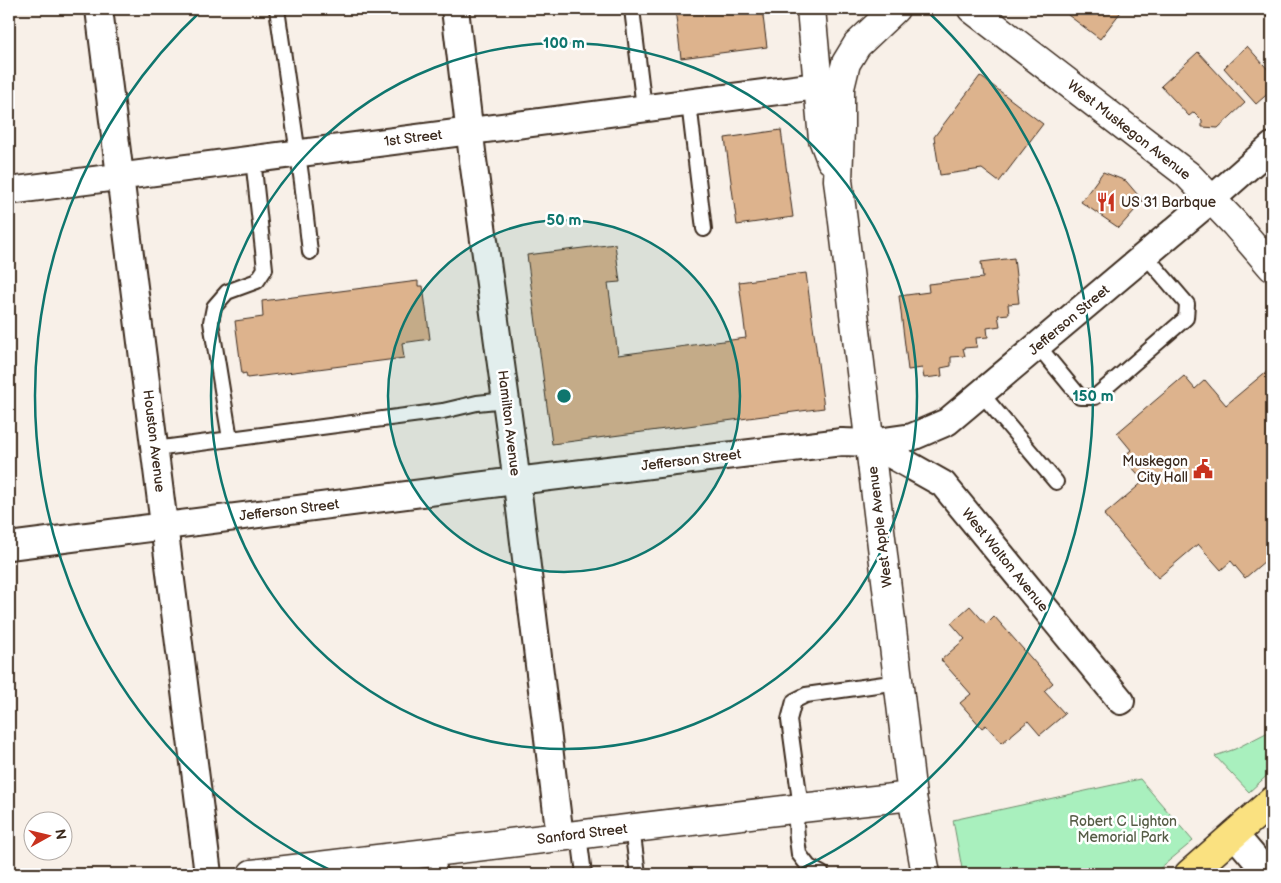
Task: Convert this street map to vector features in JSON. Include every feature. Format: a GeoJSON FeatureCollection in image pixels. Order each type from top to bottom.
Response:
{"type":"FeatureCollection","features":[{"type":"Feature","properties":{"kind":"main road","name":"West Apple Avenue"},"geometry":{"type":"LineString","coordinates":[[812,9],[822,139],[838,180]]}},
{"type":"Feature","properties":{"kind":"main road","name":"West Apple Avenue"},"geometry":{"type":"LineString","coordinates":[[895,9],[857,45],[846,63],[840,88],[838,180],[912,796],[926,874]]}},
{"type":"Feature","properties":{"kind":"main road","name":"West Muskegon Avenue"},"geometry":{"type":"LineString","coordinates":[[972,9],[1188,175],[1212,199],[1272,267]]}},
{"type":"Feature","properties":{"kind":"main road","name":"Sanford Street"},"geometry":{"type":"LineString","coordinates":[[252,874],[438,863],[569,836],[912,796]]}},
{"type":"Feature","properties":{"kind":"main road"},"geometry":{"type":"LineString","coordinates":[[1189,874],[1272,802]]}},
{"type":"Feature","properties":{"kind":"street","name":"Houston Avenue"},"geometry":{"type":"LineString","coordinates":[[99,9],[208,874]]}},
{"type":"Feature","properties":{"kind":"street","name":"Hamilton Avenue"},"geometry":{"type":"LineString","coordinates":[[455,9],[469,131],[516,481],[569,836]]}},
{"type":"Feature","properties":{"kind":"street","name":"1st Street"},"geometry":{"type":"LineString","coordinates":[[9,191],[817,86]]}},
{"type":"Feature","properties":{"kind":"street","name":"Jefferson Street"},"geometry":{"type":"LineString","coordinates":[[9,546],[516,481],[842,442],[870,443],[912,437],[947,422],[1212,199],[1272,146]]}},
{"type":"Feature","properties":{"kind":"street","name":"West Walton Avenue"},"geometry":{"type":"LineString","coordinates":[[870,443],[943,484],[1121,701]]}},
{"type":"Feature","properties":{"kind":"street"},"geometry":{"type":"LineString","coordinates":[[1234,834],[1268,874]]}},
{"type":"Feature","properties":{"kind":"lane"},"geometry":{"type":"LineString","coordinates":[[277,9],[310,252]]}},
{"type":"Feature","properties":{"kind":"lane"},"geometry":{"type":"LineString","coordinates":[[632,9],[644,108]]}},
{"type":"Feature","properties":{"kind":"lane"},"geometry":{"type":"LineString","coordinates":[[689,103],[704,229]]}},
{"type":"Feature","properties":{"kind":"lane"},"geometry":{"type":"LineString","coordinates":[[230,439],[211,322],[214,307],[227,292],[257,281],[264,269],[253,159]]}},
{"type":"Feature","properties":{"kind":"lane"},"geometry":{"type":"LineString","coordinates":[[1038,346],[1080,397],[1095,397],[1186,318],[1187,304],[1145,255]]}},
{"type":"Feature","properties":{"kind":"lane"},"geometry":{"type":"LineString","coordinates":[[981,393],[1056,482]]}},
{"type":"Feature","properties":{"kind":"lane"},"geometry":{"type":"LineString","coordinates":[[154,449],[434,412],[477,403],[506,400]]}},
{"type":"Feature","properties":{"kind":"lane"},"geometry":{"type":"LineString","coordinates":[[822,874],[809,867],[799,854],[796,823],[801,808],[789,720],[794,701],[806,695],[898,682]]}},
{"type":"Feature","properties":{"kind":"lane"},"geometry":{"type":"LineString","coordinates":[[632,828],[638,874]]}},
{"type":"Feature","properties":{"kind":"lane"},"geometry":{"type":"LineString","coordinates":[[569,836],[584,874]]}},
{"type":"Feature","properties":{"kind":"green space"},"geometry":{"type":"Polygon","coordinates":[[[1272,730],[1272,771],[1249,792],[1215,756],[1235,749],[1272,730]]]}},
{"type":"Feature","properties":{"kind":"green space","name":"Robert C Lighton Memorial Park"},"geometry":{"type":"Polygon","coordinates":[[[1140,779],[1193,841],[1153,874],[963,874],[953,820],[1140,779]]]}},
{"type":"Feature","properties":{"kind":"building"},"geometry":{"type":"Polygon","coordinates":[[[675,9],[762,9],[767,47],[681,58],[675,9]]]}},
{"type":"Feature","properties":{"kind":"building"},"geometry":{"type":"Polygon","coordinates":[[[1073,9],[1123,9],[1100,39],[1068,15],[1073,9]]]}},
{"type":"Feature","properties":{"kind":"building"},"geometry":{"type":"Polygon","coordinates":[[[1247,46],[1272,74],[1272,90],[1256,104],[1224,68],[1247,46]]]}},
{"type":"Feature","properties":{"kind":"building"},"geometry":{"type":"Polygon","coordinates":[[[1198,52],[1245,103],[1218,128],[1202,127],[1202,120],[1194,112],[1189,116],[1161,86],[1198,52]]]}},
{"type":"Feature","properties":{"kind":"building"},"geometry":{"type":"Polygon","coordinates":[[[980,76],[1043,124],[999,182],[982,169],[940,175],[934,137],[980,76]]]}},
{"type":"Feature","properties":{"kind":"building"},"geometry":{"type":"Polygon","coordinates":[[[781,130],[793,217],[737,225],[725,138],[781,130]]]}},
{"type":"Feature","properties":{"kind":"building"},"geometry":{"type":"Polygon","coordinates":[[[1103,172],[1126,181],[1143,201],[1119,228],[1081,202],[1103,172]]]}},
{"type":"Feature","properties":{"kind":"building"},"geometry":{"type":"Polygon","coordinates":[[[615,244],[620,282],[608,283],[618,355],[746,338],[739,282],[806,273],[824,408],[552,444],[527,255],[615,244]]]}},
{"type":"Feature","properties":{"kind":"building"},"geometry":{"type":"Polygon","coordinates":[[[1014,258],[1019,303],[1008,304],[1009,314],[998,315],[1000,326],[987,328],[988,337],[976,338],[977,347],[963,348],[965,356],[951,357],[951,366],[941,368],[942,376],[924,378],[922,368],[908,370],[899,296],[929,292],[928,284],[983,278],[981,262],[1014,258]]]}},
{"type":"Feature","properties":{"kind":"building"},"geometry":{"type":"Polygon","coordinates":[[[418,281],[418,286],[423,286],[430,339],[402,343],[404,358],[247,378],[246,373],[242,374],[235,321],[263,317],[262,301],[418,281]]]}},
{"type":"Feature","properties":{"kind":"building","name":"Muskegon City Hall"},"geometry":{"type":"Polygon","coordinates":[[[1268,370],[1272,375],[1272,555],[1245,578],[1231,561],[1221,570],[1198,544],[1158,578],[1104,515],[1144,481],[1123,457],[1131,450],[1117,433],[1184,376],[1195,389],[1205,380],[1226,405],[1268,370]]]}},
{"type":"Feature","properties":{"kind":"building"},"geometry":{"type":"Polygon","coordinates":[[[970,606],[986,624],[994,616],[1053,683],[1044,691],[1065,714],[1040,735],[1028,721],[1002,743],[986,725],[982,728],[960,703],[971,694],[941,660],[965,639],[951,623],[970,606]]]}},
{"type":"Feature","properties":{"kind":"place","name":"US 31 Barbque"},"geometry":{"type":"Point","coordinates":[1106,202]}},
{"type":"Feature","properties":{"kind":"place","name":"Muskegon City Hall"},"geometry":{"type":"Point","coordinates":[1203,469]}}]}
